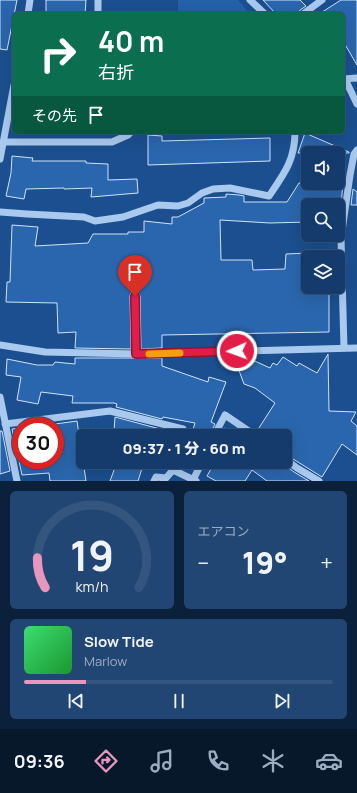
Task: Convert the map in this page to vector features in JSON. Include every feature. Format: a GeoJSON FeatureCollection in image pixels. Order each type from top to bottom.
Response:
{"type":"FeatureCollection","features":[{"type":"Feature","properties":{"kind":"street"},"geometry":{"type":"LineString","coordinates":[[28,12],[30,0]]}},
{"type":"Feature","properties":{"kind":"street"},"geometry":{"type":"LineString","coordinates":[[98,0],[98,12]]}},
{"type":"Feature","properties":{"kind":"street"},"geometry":{"type":"LineString","coordinates":[[250,0],[263,12]]}},
{"type":"Feature","properties":{"kind":"street"},"geometry":{"type":"LineString","coordinates":[[306,12],[322,0]]}},
{"type":"Feature","properties":{"kind":"street"},"geometry":{"type":"LineString","coordinates":[[345,79],[357,78]]}},
{"type":"Feature","properties":{"kind":"street"},"geometry":{"type":"LineString","coordinates":[[345,81],[357,104]]}},
{"type":"Feature","properties":{"kind":"street"},"geometry":{"type":"LineString","coordinates":[[0,159],[12,95]]}},
{"type":"Feature","properties":{"kind":"street"},"geometry":{"type":"LineString","coordinates":[[2,146],[112,142],[129,134]]}},
{"type":"Feature","properties":{"kind":"street"},"geometry":{"type":"LineString","coordinates":[[0,212],[84,216],[95,221],[123,217],[158,205],[178,206],[188,203],[202,193],[213,189],[230,188],[269,196],[287,170],[295,146],[295,134]]}},
{"type":"Feature","properties":{"kind":"street"},"geometry":{"type":"LineString","coordinates":[[344,348],[341,238],[350,172],[354,154],[357,150]]}},
{"type":"Feature","properties":{"kind":"street"},"geometry":{"type":"LineString","coordinates":[[135,296],[136,354]]}},
{"type":"Feature","properties":{"kind":"street"},"geometry":{"type":"LineString","coordinates":[[0,346],[45,352],[136,354],[357,348]]}},
{"type":"Feature","properties":{"kind":"street"},"geometry":{"type":"LineString","coordinates":[[0,397],[17,481]]}},
{"type":"Feature","properties":{"kind":"street"},"geometry":{"type":"LineString","coordinates":[[5,424],[110,411],[183,429]]}},
{"type":"Feature","properties":{"kind":"street"},"geometry":{"type":"LineString","coordinates":[[218,429],[225,414],[246,429]]}},
{"type":"Feature","properties":{"kind":"street"},"geometry":{"type":"LineString","coordinates":[[292,464],[319,481]]}},
{"type":"Feature","properties":{"kind":"street"},"geometry":{"type":"LineString","coordinates":[[154,481],[156,477],[166,478],[173,470],[195,480],[199,469]]}},
{"type":"Feature","properties":{"kind":"shaded area"},"geometry":{"type":"Polygon","coordinates":[[[178,0],[238,0],[248,12],[178,12],[178,0]]]}},
{"type":"Feature","properties":{"kind":"building"},"geometry":{"type":"Polygon","coordinates":[[[0,0],[17,0],[15,12],[12,12],[12,25],[7,50],[0,49],[0,0]]]}},
{"type":"Feature","properties":{"kind":"building"},"geometry":{"type":"Polygon","coordinates":[[[46,0],[86,0],[85,12],[46,12],[46,0]]]}},
{"type":"Feature","properties":{"kind":"building"},"geometry":{"type":"Polygon","coordinates":[[[263,0],[300,0],[306,6],[299,12],[274,12],[263,0]]]}},
{"type":"Feature","properties":{"kind":"building"},"geometry":{"type":"Polygon","coordinates":[[[341,0],[357,0],[357,65],[345,44],[345,12],[322,12],[341,0]]]}},
{"type":"Feature","properties":{"kind":"building"},"geometry":{"type":"Polygon","coordinates":[[[305,134],[335,146],[301,146],[301,153],[298,153],[305,134]]]}},
{"type":"Feature","properties":{"kind":"building"},"geometry":{"type":"Polygon","coordinates":[[[148,135],[162,136],[162,141],[270,138],[270,161],[148,165],[148,135]]]}},
{"type":"Feature","properties":{"kind":"building"},"geometry":{"type":"Polygon","coordinates":[[[12,156],[33,158],[32,161],[86,161],[86,163],[108,164],[108,180],[137,179],[138,193],[91,197],[92,188],[64,188],[26,189],[24,199],[6,196],[11,173],[12,156]]]}},
{"type":"Feature","properties":{"kind":"building"},"geometry":{"type":"Polygon","coordinates":[[[299,183],[301,183],[301,190],[342,190],[342,198],[301,198],[301,222],[270,223],[220,220],[221,260],[252,260],[253,270],[285,269],[286,254],[301,253],[301,294],[329,294],[329,332],[162,335],[162,348],[141,349],[140,296],[138,292],[135,291],[131,293],[130,296],[131,349],[75,348],[76,332],[58,333],[57,303],[6,302],[7,282],[10,282],[12,225],[38,227],[35,246],[88,243],[93,234],[128,234],[128,232],[144,232],[144,221],[172,224],[172,217],[178,217],[204,203],[204,198],[226,197],[226,194],[244,196],[244,202],[287,202],[299,183]]]}},
{"type":"Feature","properties":{"kind":"building"},"geometry":{"type":"Polygon","coordinates":[[[353,189],[357,192],[357,205],[351,205],[353,189]]]}},
{"type":"Feature","properties":{"kind":"building"},"geometry":{"type":"Polygon","coordinates":[[[328,354],[329,411],[356,412],[351,421],[357,426],[357,455],[342,444],[322,477],[292,458],[292,429],[258,429],[275,403],[255,388],[244,384],[237,365],[246,357],[270,368],[273,363],[277,365],[283,357],[297,366],[299,363],[317,373],[328,354]]]}},
{"type":"Feature","properties":{"kind":"building"},"geometry":{"type":"Polygon","coordinates":[[[75,358],[162,358],[162,366],[208,382],[209,377],[226,382],[211,422],[215,424],[212,429],[193,429],[195,423],[163,417],[162,419],[116,407],[117,404],[114,403],[72,403],[73,396],[41,392],[38,404],[17,400],[21,377],[6,375],[7,359],[37,365],[53,365],[55,362],[75,364],[75,358]]]}},
{"type":"Feature","properties":{"kind":"building"},"geometry":{"type":"Polygon","coordinates":[[[115,417],[160,429],[114,429],[115,417]]]}},
{"type":"Feature","properties":{"kind":"building"},"geometry":{"type":"Polygon","coordinates":[[[77,421],[78,429],[76,429],[76,469],[84,469],[86,481],[50,481],[49,473],[22,475],[21,469],[64,469],[64,423],[77,421]]]}},
{"type":"Feature","properties":{"kind":"building"},"geometry":{"type":"Polygon","coordinates":[[[0,431],[2,431],[10,471],[0,474],[0,431]]]}},
{"type":"Feature","properties":{"kind":"building"},"geometry":{"type":"Polygon","coordinates":[[[114,469],[142,469],[138,481],[110,481],[114,469]]]}},
{"type":"Feature","properties":{"kind":"building"},"geometry":{"type":"Polygon","coordinates":[[[211,469],[290,469],[309,481],[267,481],[252,470],[245,481],[216,481],[207,476],[211,469]]]}},
{"type":"Feature","properties":{"kind":"slow traffic"},"geometry":{"type":"LineString","coordinates":[[149,354],[180,353]]}},
{"type":"Feature","properties":{"kind":"route"},"geometry":{"type":"LineString","coordinates":[[135,296],[136,354],[237,351]]}}]}
